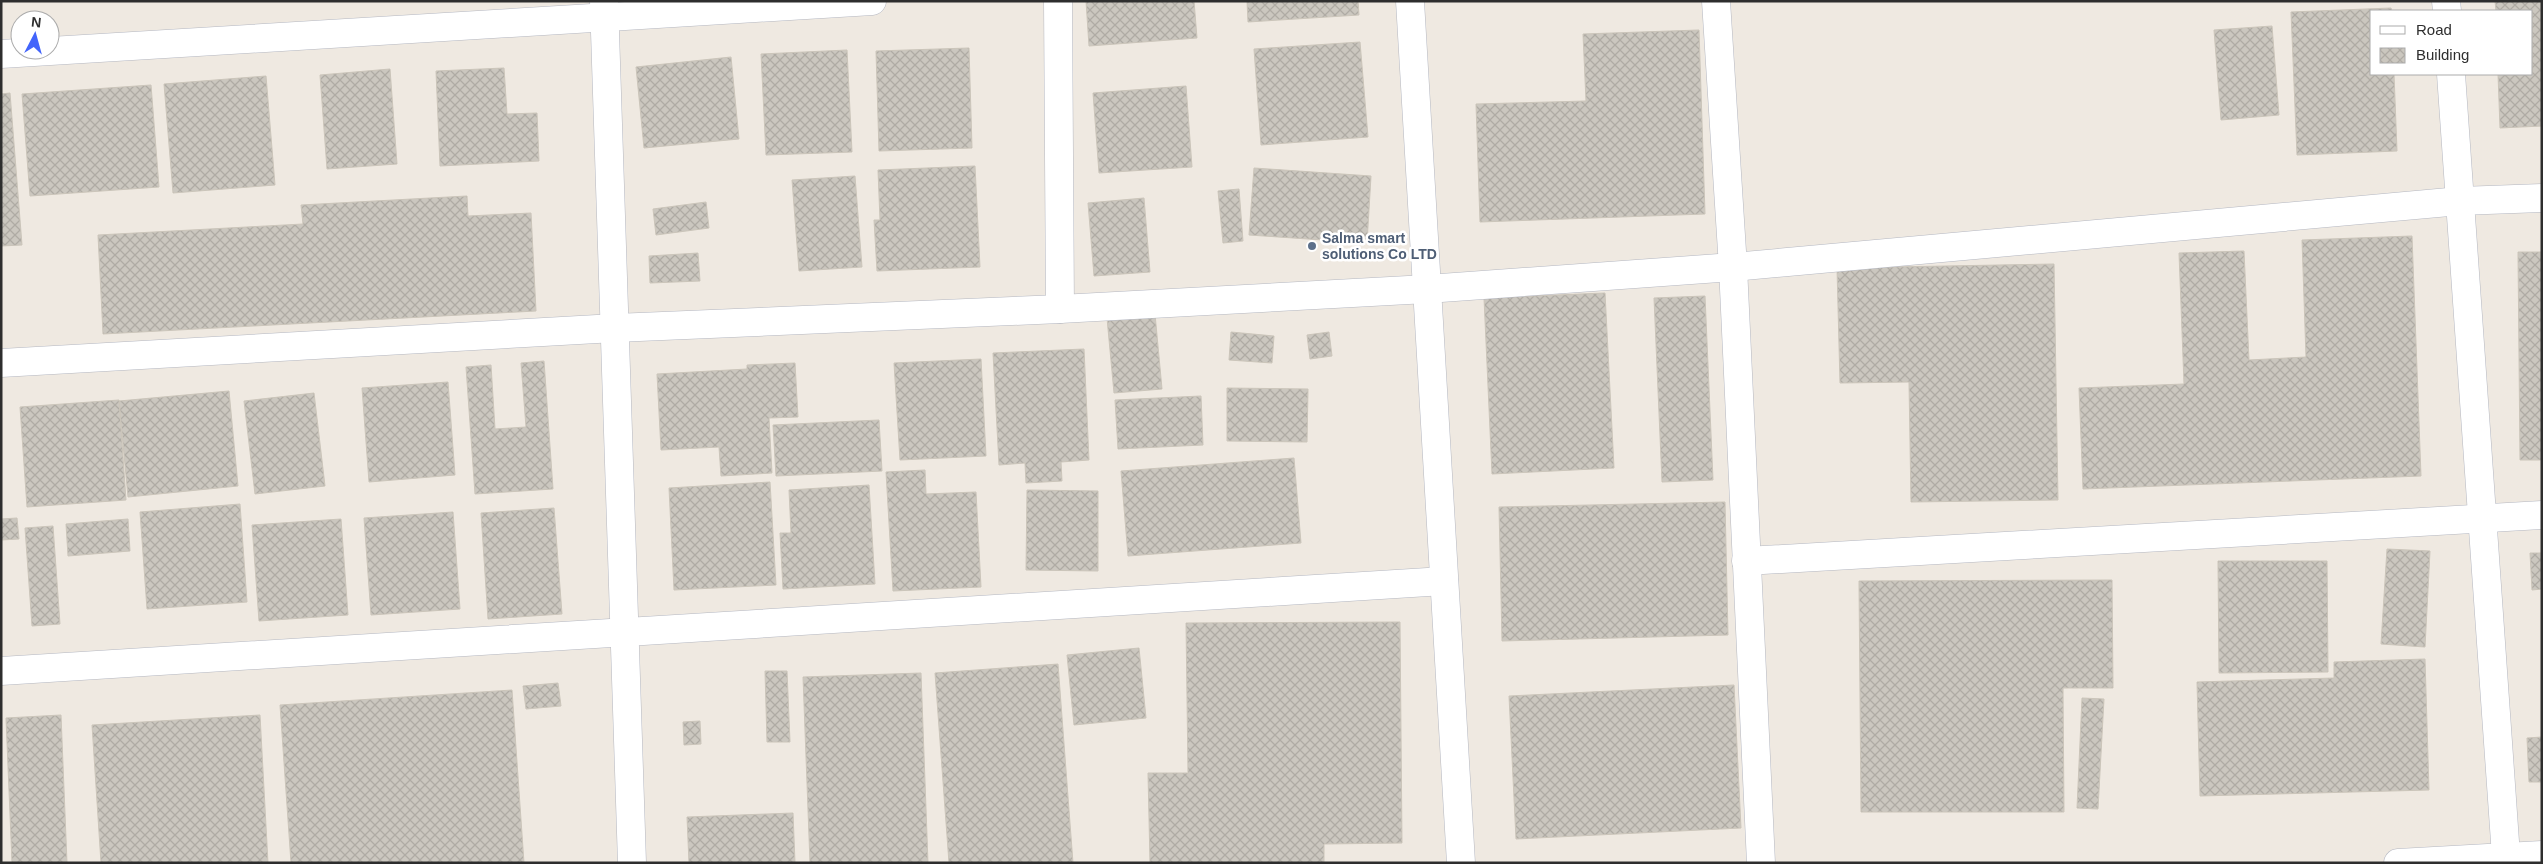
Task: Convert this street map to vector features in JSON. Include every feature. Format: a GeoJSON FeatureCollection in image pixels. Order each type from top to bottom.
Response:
{"type":"FeatureCollection","features":[{"type":"Feature","properties":{"kind":"street"},"geometry":{"type":"LineString","coordinates":[[1,54],[604,9],[872,1]]}},
{"type":"Feature","properties":{"kind":"street"},"geometry":{"type":"LineString","coordinates":[[1058,1],[1060,310]]}},
{"type":"Feature","properties":{"kind":"street"},"geometry":{"type":"LineString","coordinates":[[1410,1],[1461,863]]}},
{"type":"Feature","properties":{"kind":"street"},"geometry":{"type":"LineString","coordinates":[[1716,1],[1733,267],[1761,863]]}},
{"type":"Feature","properties":{"kind":"street"},"geometry":{"type":"LineString","coordinates":[[604,9],[632,863]]}},
{"type":"Feature","properties":{"kind":"street"},"geometry":{"type":"LineString","coordinates":[[2451,75],[2506,856]]}},
{"type":"Feature","properties":{"kind":"street"},"geometry":{"type":"LineString","coordinates":[[1,363],[615,328],[1060,310],[1427,289],[1733,267],[2460,201],[2542,198]]}},
{"type":"Feature","properties":{"kind":"street"},"geometry":{"type":"LineString","coordinates":[[1746,561],[2542,514]]}},
{"type":"Feature","properties":{"kind":"street"},"geometry":{"type":"LineString","coordinates":[[1,671],[624,630],[1444,581]]}},
{"type":"Feature","properties":{"kind":"street"},"geometry":{"type":"LineString","coordinates":[[2398,863],[2542,855]]}},
{"type":"Feature","properties":{"kind":"building"},"geometry":{"type":"Polygon","coordinates":[[[1086,1],[1194,1],[1197,38],[1089,46],[1086,1]]]}},
{"type":"Feature","properties":{"kind":"building"},"geometry":{"type":"Polygon","coordinates":[[[1247,1],[1358,1],[1359,15],[1248,22],[1247,1]]]}},
{"type":"Feature","properties":{"kind":"building"},"geometry":{"type":"Polygon","coordinates":[[[2495,1],[2541,1],[2542,126],[2500,128],[2498,75],[2533,75],[2533,10],[2496,10],[2495,1]]]}},
{"type":"Feature","properties":{"kind":"building"},"geometry":{"type":"Polygon","coordinates":[[[2391,8],[2392,10],[2370,10],[2370,75],[2394,75],[2397,151],[2297,155],[2291,12],[2391,8]]]}},
{"type":"Feature","properties":{"kind":"building"},"geometry":{"type":"Polygon","coordinates":[[[2272,26],[2279,115],[2221,120],[2214,30],[2272,26]]]}},
{"type":"Feature","properties":{"kind":"building"},"geometry":{"type":"Polygon","coordinates":[[[1699,30],[1705,214],[1480,222],[1476,104],[1586,101],[1583,34],[1699,30]]]}},
{"type":"Feature","properties":{"kind":"building"},"geometry":{"type":"Polygon","coordinates":[[[1360,42],[1368,137],[1261,145],[1254,49],[1360,42]]]}},
{"type":"Feature","properties":{"kind":"building"},"geometry":{"type":"Polygon","coordinates":[[[969,48],[972,148],[879,151],[876,51],[969,48]]]}},
{"type":"Feature","properties":{"kind":"building"},"geometry":{"type":"Polygon","coordinates":[[[847,50],[852,152],[766,155],[761,54],[847,50]]]}},
{"type":"Feature","properties":{"kind":"building"},"geometry":{"type":"Polygon","coordinates":[[[731,57],[739,139],[644,148],[636,67],[731,57]]]}},
{"type":"Feature","properties":{"kind":"building"},"geometry":{"type":"Polygon","coordinates":[[[504,68],[507,114],[537,113],[539,161],[440,166],[436,71],[504,68]]]}},
{"type":"Feature","properties":{"kind":"building"},"geometry":{"type":"Polygon","coordinates":[[[390,69],[397,164],[327,169],[320,75],[390,69]]]}},
{"type":"Feature","properties":{"kind":"building"},"geometry":{"type":"Polygon","coordinates":[[[266,76],[275,185],[173,193],[164,84],[266,76]]]}},
{"type":"Feature","properties":{"kind":"building"},"geometry":{"type":"Polygon","coordinates":[[[151,85],[159,187],[30,196],[22,94],[151,85]]]}},
{"type":"Feature","properties":{"kind":"building"},"geometry":{"type":"Polygon","coordinates":[[[1186,86],[1192,167],[1099,173],[1093,93],[1186,86]]]}},
{"type":"Feature","properties":{"kind":"building"},"geometry":{"type":"Polygon","coordinates":[[[10,93],[22,245],[1,246],[1,94],[10,93]]]}},
{"type":"Feature","properties":{"kind":"building"},"geometry":{"type":"Polygon","coordinates":[[[975,166],[980,267],[877,271],[874,220],[880,220],[878,170],[975,166]]]}},
{"type":"Feature","properties":{"kind":"building"},"geometry":{"type":"Polygon","coordinates":[[[1254,168],[1371,176],[1367,243],[1249,235],[1254,168]]]}},
{"type":"Feature","properties":{"kind":"building"},"geometry":{"type":"Polygon","coordinates":[[[855,176],[862,267],[799,271],[792,180],[855,176]]]}},
{"type":"Feature","properties":{"kind":"building"},"geometry":{"type":"Polygon","coordinates":[[[1239,189],[1243,241],[1223,243],[1218,191],[1239,189]]]}},
{"type":"Feature","properties":{"kind":"building"},"geometry":{"type":"Polygon","coordinates":[[[467,196],[468,216],[531,213],[536,311],[103,334],[98,235],[303,224],[301,205],[467,196]]]}},
{"type":"Feature","properties":{"kind":"building"},"geometry":{"type":"Polygon","coordinates":[[[1144,198],[1150,272],[1094,276],[1088,203],[1144,198]]]}},
{"type":"Feature","properties":{"kind":"building"},"geometry":{"type":"Polygon","coordinates":[[[706,202],[709,228],[656,235],[653,209],[706,202]]]}},
{"type":"Feature","properties":{"kind":"building"},"geometry":{"type":"Polygon","coordinates":[[[2412,236],[2421,476],[2083,489],[2079,388],[2184,384],[2179,253],[2244,251],[2249,360],[2306,357],[2302,240],[2412,236]]]}},
{"type":"Feature","properties":{"kind":"building"},"geometry":{"type":"Polygon","coordinates":[[[2518,252],[2542,252],[2542,460],[2520,460],[2518,252]]]}},
{"type":"Feature","properties":{"kind":"building"},"geometry":{"type":"Polygon","coordinates":[[[698,253],[700,281],[650,283],[649,256],[698,253]]]}},
{"type":"Feature","properties":{"kind":"building"},"geometry":{"type":"Polygon","coordinates":[[[2054,264],[2058,500],[1911,502],[1909,382],[1840,383],[1837,268],[2054,264]]]}},
{"type":"Feature","properties":{"kind":"building"},"geometry":{"type":"Polygon","coordinates":[[[1605,293],[1614,468],[1492,474],[1484,298],[1605,293]]]}},
{"type":"Feature","properties":{"kind":"building"},"geometry":{"type":"Polygon","coordinates":[[[1705,296],[1713,480],[1662,482],[1654,298],[1705,296]]]}},
{"type":"Feature","properties":{"kind":"building"},"geometry":{"type":"Polygon","coordinates":[[[1155,314],[1162,389],[1114,393],[1107,318],[1155,314]]]}},
{"type":"Feature","properties":{"kind":"building"},"geometry":{"type":"Polygon","coordinates":[[[1231,332],[1274,336],[1272,363],[1229,360],[1231,332]]]}},
{"type":"Feature","properties":{"kind":"building"},"geometry":{"type":"Polygon","coordinates":[[[1329,332],[1332,356],[1310,359],[1307,335],[1329,332]]]}},
{"type":"Feature","properties":{"kind":"building"},"geometry":{"type":"Polygon","coordinates":[[[1084,349],[1089,460],[1061,462],[1062,481],[1026,483],[1025,463],[999,465],[993,353],[1084,349]]]}},
{"type":"Feature","properties":{"kind":"building"},"geometry":{"type":"Polygon","coordinates":[[[981,359],[986,456],[900,460],[894,363],[981,359]]]}},
{"type":"Feature","properties":{"kind":"building"},"geometry":{"type":"Polygon","coordinates":[[[544,361],[553,489],[475,494],[466,367],[491,365],[495,429],[526,427],[521,363],[544,361]]]}},
{"type":"Feature","properties":{"kind":"building"},"geometry":{"type":"Polygon","coordinates":[[[795,363],[798,417],[769,418],[772,473],[721,476],[719,447],[661,450],[657,374],[747,369],[747,365],[795,363]]]}},
{"type":"Feature","properties":{"kind":"building"},"geometry":{"type":"Polygon","coordinates":[[[448,382],[455,475],[369,482],[362,388],[448,382]]]}},
{"type":"Feature","properties":{"kind":"building"},"geometry":{"type":"Polygon","coordinates":[[[1227,388],[1308,389],[1307,442],[1227,441],[1227,388]]]}},
{"type":"Feature","properties":{"kind":"building"},"geometry":{"type":"Polygon","coordinates":[[[229,391],[238,486],[128,497],[119,401],[229,391]]]}},
{"type":"Feature","properties":{"kind":"building"},"geometry":{"type":"Polygon","coordinates":[[[314,393],[325,486],[255,494],[244,401],[314,393]]]}},
{"type":"Feature","properties":{"kind":"building"},"geometry":{"type":"Polygon","coordinates":[[[1201,396],[1203,445],[1118,449],[1115,400],[1201,396]]]}},
{"type":"Feature","properties":{"kind":"building"},"geometry":{"type":"Polygon","coordinates":[[[119,400],[126,500],[27,507],[20,407],[119,400]]]}},
{"type":"Feature","properties":{"kind":"building"},"geometry":{"type":"Polygon","coordinates":[[[879,420],[882,471],[776,476],[773,425],[879,420]]]}},
{"type":"Feature","properties":{"kind":"building"},"geometry":{"type":"Polygon","coordinates":[[[1294,458],[1301,543],[1128,556],[1121,471],[1294,458]]]}},
{"type":"Feature","properties":{"kind":"building"},"geometry":{"type":"Polygon","coordinates":[[[925,470],[926,494],[976,492],[981,587],[893,591],[886,472],[925,470]]]}},
{"type":"Feature","properties":{"kind":"building"},"geometry":{"type":"Polygon","coordinates":[[[770,482],[776,585],[674,590],[669,488],[770,482]]]}},
{"type":"Feature","properties":{"kind":"building"},"geometry":{"type":"Polygon","coordinates":[[[869,485],[875,584],[783,589],[780,533],[791,533],[789,490],[869,485]]]}},
{"type":"Feature","properties":{"kind":"building"},"geometry":{"type":"Polygon","coordinates":[[[1027,490],[1098,491],[1098,571],[1026,570],[1027,490]]]}},
{"type":"Feature","properties":{"kind":"building"},"geometry":{"type":"Polygon","coordinates":[[[1725,502],[1728,635],[1502,641],[1499,507],[1725,502]]]}},
{"type":"Feature","properties":{"kind":"building"},"geometry":{"type":"Polygon","coordinates":[[[240,504],[247,602],[147,609],[140,512],[240,504]]]}},
{"type":"Feature","properties":{"kind":"building"},"geometry":{"type":"Polygon","coordinates":[[[554,508],[562,614],[488,619],[481,513],[554,508]]]}},
{"type":"Feature","properties":{"kind":"building"},"geometry":{"type":"Polygon","coordinates":[[[453,512],[460,609],[371,615],[364,518],[453,512]]]}},
{"type":"Feature","properties":{"kind":"building"},"geometry":{"type":"Polygon","coordinates":[[[17,518],[19,539],[1,540],[1,519],[17,518]]]}},
{"type":"Feature","properties":{"kind":"building"},"geometry":{"type":"Polygon","coordinates":[[[128,519],[130,551],[68,556],[66,524],[128,519]]]}},
{"type":"Feature","properties":{"kind":"building"},"geometry":{"type":"Polygon","coordinates":[[[341,519],[348,615],[259,621],[252,525],[341,519]]]}},
{"type":"Feature","properties":{"kind":"building"},"geometry":{"type":"Polygon","coordinates":[[[53,526],[60,624],[32,626],[25,528],[53,526]]]}},
{"type":"Feature","properties":{"kind":"building"},"geometry":{"type":"Polygon","coordinates":[[[2387,549],[2430,551],[2425,647],[2381,644],[2387,549]]]}},
{"type":"Feature","properties":{"kind":"building"},"geometry":{"type":"Polygon","coordinates":[[[2530,553],[2542,553],[2542,589],[2532,590],[2530,553]]]}},
{"type":"Feature","properties":{"kind":"building"},"geometry":{"type":"Polygon","coordinates":[[[2218,561],[2327,561],[2328,672],[2219,673],[2218,561]]]}},
{"type":"Feature","properties":{"kind":"building"},"geometry":{"type":"Polygon","coordinates":[[[2112,580],[2113,688],[2063,688],[2064,812],[1861,812],[1859,581],[2112,580]]]}},
{"type":"Feature","properties":{"kind":"building"},"geometry":{"type":"Polygon","coordinates":[[[1400,622],[1402,843],[1324,844],[1324,863],[1150,863],[1148,773],[1188,773],[1186,623],[1400,622]]]}},
{"type":"Feature","properties":{"kind":"building"},"geometry":{"type":"Polygon","coordinates":[[[1139,648],[1146,718],[1074,725],[1067,655],[1139,648]]]}},
{"type":"Feature","properties":{"kind":"building"},"geometry":{"type":"Polygon","coordinates":[[[2425,659],[2429,790],[2200,796],[2197,682],[2334,678],[2334,662],[2425,659]]]}},
{"type":"Feature","properties":{"kind":"building"},"geometry":{"type":"Polygon","coordinates":[[[1058,664],[1073,863],[949,863],[935,673],[1058,664]]]}},
{"type":"Feature","properties":{"kind":"building"},"geometry":{"type":"Polygon","coordinates":[[[765,671],[787,671],[790,742],[767,742],[765,671]]]}},
{"type":"Feature","properties":{"kind":"building"},"geometry":{"type":"Polygon","coordinates":[[[921,673],[928,863],[810,863],[803,677],[921,673]]]}},
{"type":"Feature","properties":{"kind":"building"},"geometry":{"type":"Polygon","coordinates":[[[558,683],[561,706],[526,709],[523,686],[558,683]]]}},
{"type":"Feature","properties":{"kind":"building"},"geometry":{"type":"Polygon","coordinates":[[[1734,685],[1741,828],[1516,839],[1509,696],[1734,685]]]}},
{"type":"Feature","properties":{"kind":"building"},"geometry":{"type":"Polygon","coordinates":[[[512,690],[524,863],[291,863],[280,705],[512,690]]]}},
{"type":"Feature","properties":{"kind":"building"},"geometry":{"type":"Polygon","coordinates":[[[2082,698],[2104,699],[2098,809],[2077,808],[2082,698]]]}},
{"type":"Feature","properties":{"kind":"building"},"geometry":{"type":"Polygon","coordinates":[[[61,715],[67,863],[12,863],[6,718],[61,715]]]}},
{"type":"Feature","properties":{"kind":"building"},"geometry":{"type":"Polygon","coordinates":[[[260,715],[268,863],[101,863],[92,725],[260,715]]]}},
{"type":"Feature","properties":{"kind":"building"},"geometry":{"type":"Polygon","coordinates":[[[700,721],[701,744],[684,745],[683,722],[700,721]]]}},
{"type":"Feature","properties":{"kind":"building"},"geometry":{"type":"Polygon","coordinates":[[[2542,737],[2542,782],[2529,782],[2527,738],[2542,737]]]}},
{"type":"Feature","properties":{"kind":"building"},"geometry":{"type":"Polygon","coordinates":[[[793,813],[795,863],[689,863],[687,817],[793,813]]]}},
{"type":"Feature","properties":{"kind":"place","name":"Salma smart solutions Co LTD"},"geometry":{"type":"Point","coordinates":[1312,246]}}]}
